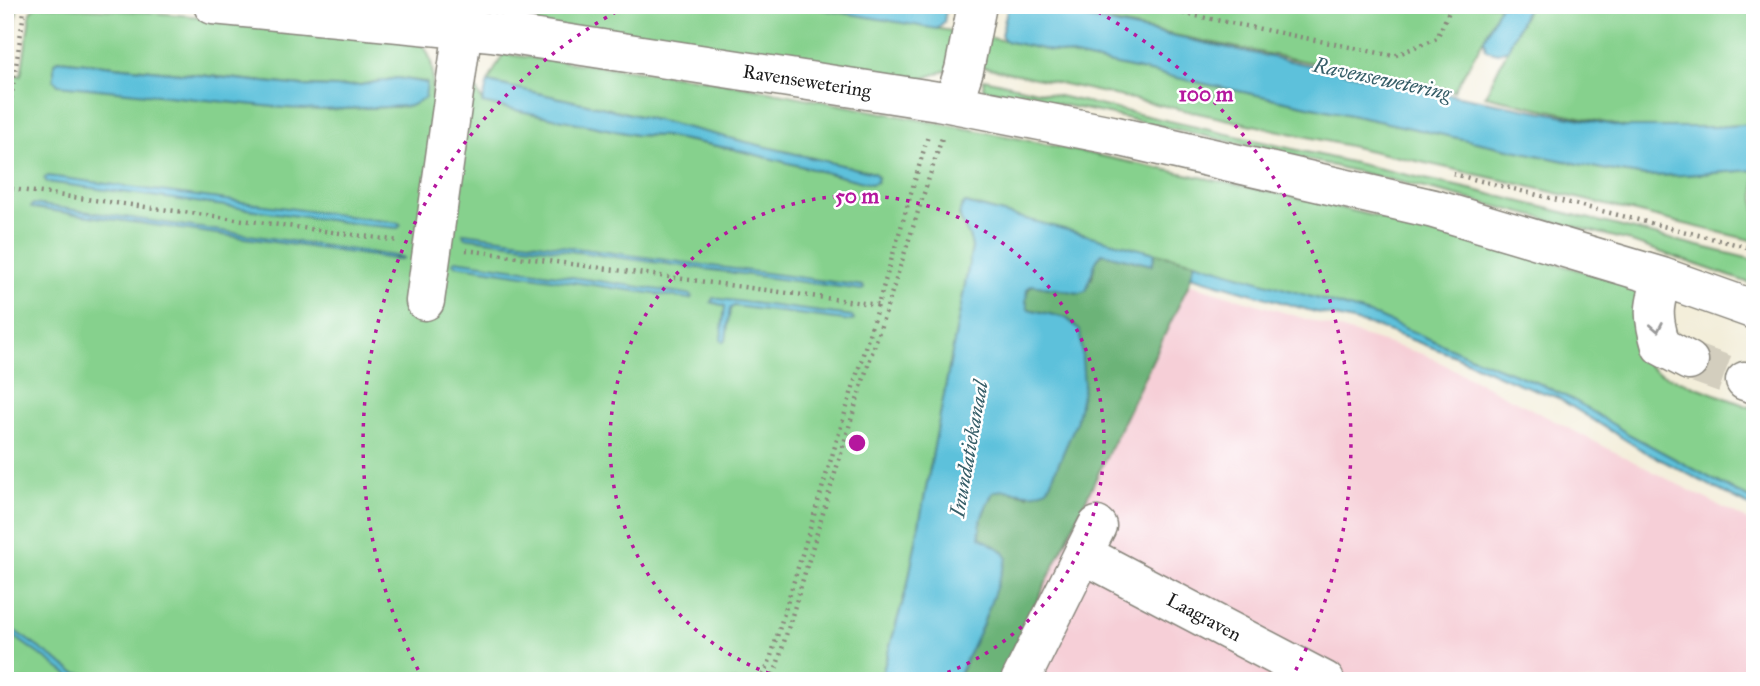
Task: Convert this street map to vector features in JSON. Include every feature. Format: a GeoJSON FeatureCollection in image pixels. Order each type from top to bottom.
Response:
{"type":"FeatureCollection","features":[{"type":"Feature","properties":{"kind":"street","name":"Ravensewetering"},"geometry":{"type":"LineString","coordinates":[[213,5],[463,28],[945,103],[1112,135],[1434,209],[1662,277],[1755,310]]}},
{"type":"Feature","properties":{"kind":"street"},"geometry":{"type":"LineString","coordinates":[[945,103],[964,70],[977,5]]}},
{"type":"Feature","properties":{"kind":"street"},"geometry":{"type":"LineString","coordinates":[[425,301],[463,28]]}},
{"type":"Feature","properties":{"kind":"street"},"geometry":{"type":"LineString","coordinates":[[1662,277],[1655,302],[1654,323],[1661,346],[1689,361]]}},
{"type":"Feature","properties":{"kind":"street","name":"Laagraven"},"geometry":{"type":"LineString","coordinates":[[1020,681],[1090,540],[1325,681]]}},
{"type":"Feature","properties":{"kind":"path"},"geometry":{"type":"LineString","coordinates":[[5,140],[25,5]]}},
{"type":"Feature","properties":{"kind":"path"},"geometry":{"type":"LineString","coordinates":[[1142,5],[1394,56],[1437,38],[1452,5]]}},
{"type":"Feature","properties":{"kind":"path"},"geometry":{"type":"LineString","coordinates":[[759,681],[768,666],[874,318],[945,103]]}},
{"type":"Feature","properties":{"kind":"path"},"geometry":{"type":"LineString","coordinates":[[770,681],[775,672],[945,103]]}},
{"type":"Feature","properties":{"kind":"shaded area"},"geometry":{"type":"Polygon","coordinates":[[[1189,284],[1426,355],[1755,524],[1755,681],[965,681],[1189,284]]]}},
{"type":"Feature","properties":{"kind":"green space"},"geometry":{"type":"Polygon","coordinates":[[[5,5],[14,5],[17,9],[10,73],[21,76],[31,10],[38,5],[368,32],[421,43],[431,61],[432,96],[473,83],[483,103],[635,135],[663,136],[733,149],[871,184],[878,177],[874,173],[488,82],[503,54],[710,80],[1016,138],[1308,200],[1471,240],[1637,286],[1642,297],[1644,356],[1650,367],[1659,373],[1755,409],[1755,502],[1630,435],[1577,402],[1543,385],[1464,354],[1195,262],[966,203],[959,216],[971,238],[972,248],[908,583],[880,681],[5,681],[5,5]],[[58,60],[320,110],[410,106],[422,93],[426,82],[397,78],[337,87],[302,86],[58,60]]]}},
{"type":"Feature","properties":{"kind":"green space"},"geometry":{"type":"Polygon","coordinates":[[[369,5],[798,5],[958,32],[948,70],[916,81],[369,5]]]}},
{"type":"Feature","properties":{"kind":"green space"},"geometry":{"type":"Polygon","coordinates":[[[1024,5],[1500,5],[1454,91],[1024,5]]]}},
{"type":"Feature","properties":{"kind":"green space"},"geometry":{"type":"Polygon","coordinates":[[[1529,5],[1755,5],[1755,124],[1624,127],[1485,96],[1529,5]]]}},
{"type":"Feature","properties":{"kind":"green space"},"geometry":{"type":"Polygon","coordinates":[[[982,36],[1602,169],[1646,176],[1755,170],[1755,241],[1515,183],[975,65],[982,36]]]}},
{"type":"Feature","properties":{"kind":"green space"},"geometry":{"type":"Polygon","coordinates":[[[984,79],[1474,190],[1755,260],[1755,285],[1626,240],[1276,152],[983,89],[984,79]]]}},
{"type":"Feature","properties":{"kind":"green space"},"geometry":{"type":"Polygon","coordinates":[[[1102,253],[1152,265],[1155,253],[1195,262],[1189,284],[999,681],[956,681],[1004,552],[980,537],[983,514],[993,492],[1001,489],[1028,495],[1080,336],[1080,330],[1066,318],[1028,309],[1027,293],[1032,285],[1079,293],[1092,278],[1095,260],[1102,253]]]}},
{"type":"Feature","properties":{"kind":"water"},"geometry":{"type":"Polygon","coordinates":[[[798,5],[947,5],[944,22],[937,29],[798,5]]]}},
{"type":"Feature","properties":{"kind":"water"},"geometry":{"type":"Polygon","coordinates":[[[1010,5],[1023,5],[1453,95],[1624,127],[1755,124],[1755,170],[1646,176],[1602,169],[1005,41],[1001,35],[1010,5]]]}},
{"type":"Feature","properties":{"kind":"water"},"geometry":{"type":"Polygon","coordinates":[[[1500,5],[1528,5],[1508,49],[1498,53],[1486,50],[1484,39],[1500,5]]]}},
{"type":"Feature","properties":{"kind":"water"},"geometry":{"type":"Polygon","coordinates":[[[58,60],[302,86],[337,87],[397,78],[427,83],[425,98],[410,106],[320,110],[284,108],[58,85],[54,80],[54,63],[58,60]]]}},
{"type":"Feature","properties":{"kind":"water"},"geometry":{"type":"Polygon","coordinates":[[[488,82],[874,173],[878,177],[877,182],[871,184],[733,149],[663,136],[635,135],[482,103],[488,82]]]}},
{"type":"Feature","properties":{"kind":"water"},"geometry":{"type":"Polygon","coordinates":[[[48,176],[401,225],[398,228],[365,225],[47,182],[44,178],[48,176]]]}},
{"type":"Feature","properties":{"kind":"water","name":"Inundatiekanaal"},"geometry":{"type":"Polygon","coordinates":[[[965,203],[1155,253],[1152,265],[1102,253],[1094,266],[1086,291],[1079,293],[1032,285],[1027,289],[1028,309],[1066,318],[1080,330],[1084,385],[1076,423],[1048,488],[1034,493],[1007,490],[993,492],[981,519],[980,537],[1004,552],[1007,558],[982,626],[956,681],[880,681],[908,583],[972,248],[960,219],[965,203]]]}},
{"type":"Feature","properties":{"kind":"water"},"geometry":{"type":"Polygon","coordinates":[[[33,204],[403,258],[394,259],[33,208],[33,204]]]}},
{"type":"Feature","properties":{"kind":"water"},"geometry":{"type":"Polygon","coordinates":[[[463,233],[864,288],[862,290],[464,237],[463,233]]]}},
{"type":"Feature","properties":{"kind":"water"},"geometry":{"type":"Polygon","coordinates":[[[455,260],[687,294],[692,297],[690,299],[455,265],[455,260]]]}},
{"type":"Feature","properties":{"kind":"water"},"geometry":{"type":"Polygon","coordinates":[[[1195,262],[1379,317],[1543,385],[1755,502],[1755,509],[1640,449],[1556,397],[1377,327],[1191,276],[1195,262]]]}},
{"type":"Feature","properties":{"kind":"water"},"geometry":{"type":"Polygon","coordinates":[[[713,298],[852,316],[854,320],[734,306],[730,309],[726,340],[723,342],[721,339],[725,306],[711,302],[713,298]]]}},
{"type":"Feature","properties":{"kind":"water"},"geometry":{"type":"Polygon","coordinates":[[[5,624],[72,671],[127,681],[77,681],[5,630],[5,624]]]}},
{"type":"Feature","properties":{"kind":"tunnel"},"geometry":{"type":"LineString","coordinates":[[1689,361],[1745,381]]}}]}
